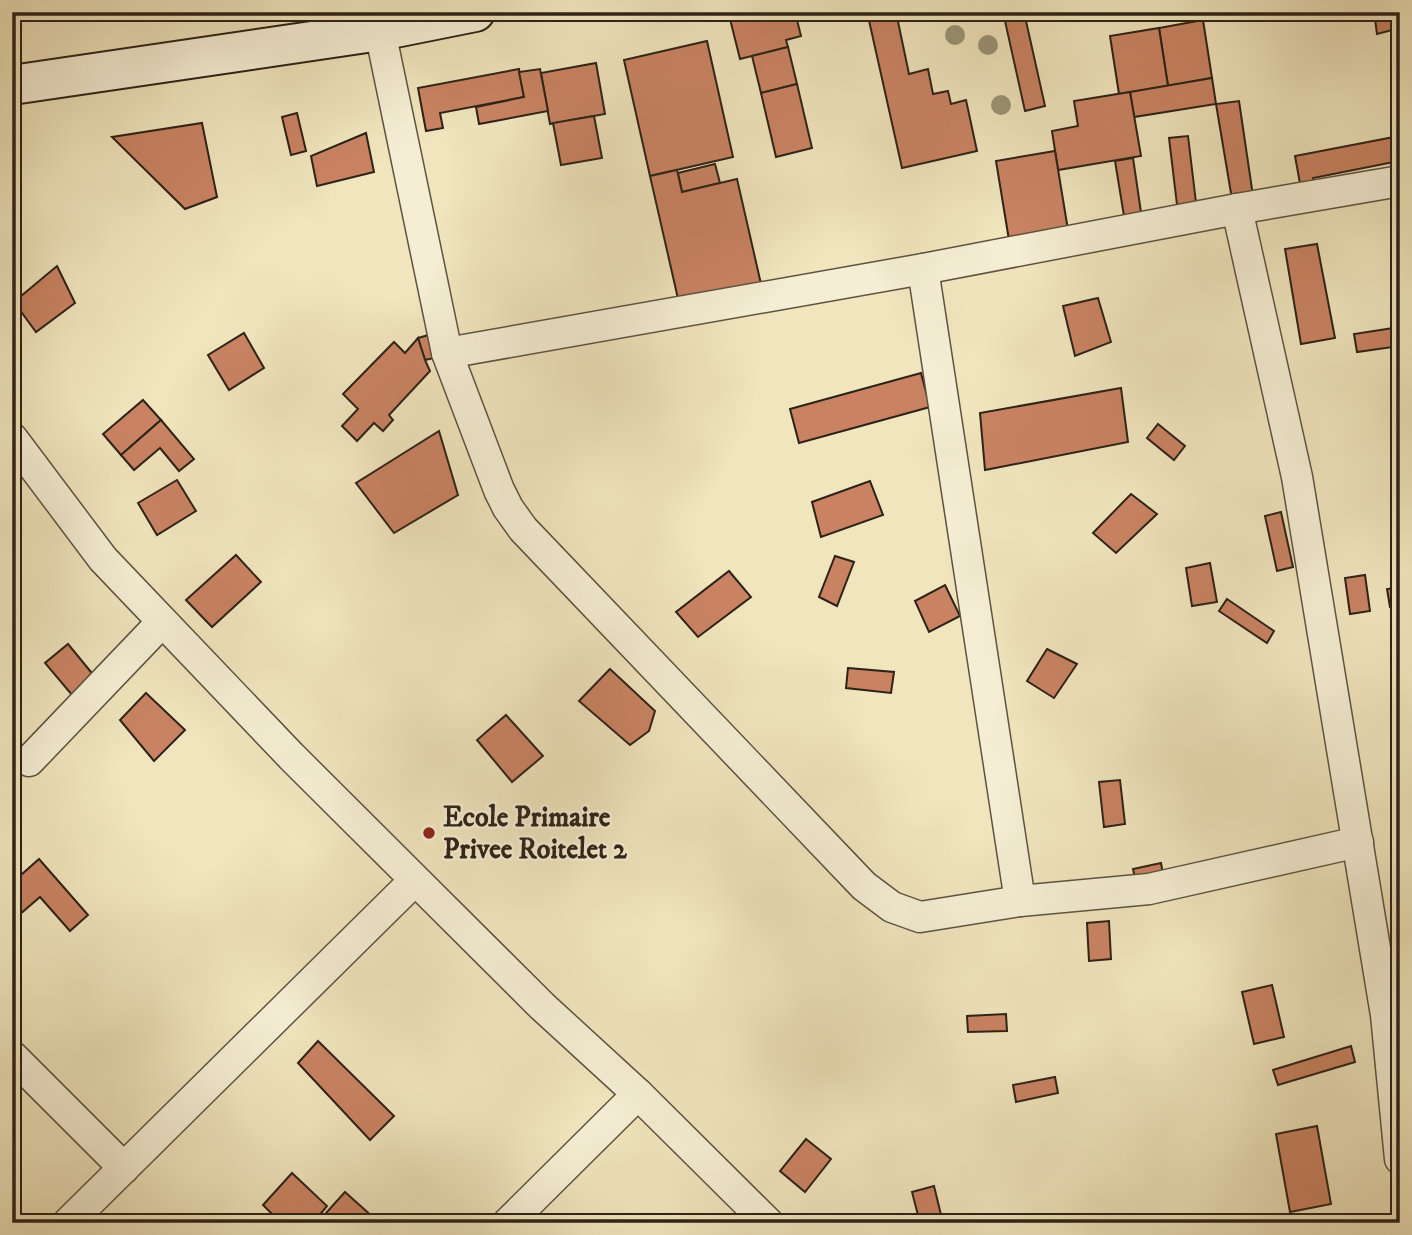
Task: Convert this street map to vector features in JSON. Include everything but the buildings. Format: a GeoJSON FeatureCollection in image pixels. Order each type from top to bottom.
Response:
{"type":"FeatureCollection","features":[{"type":"Feature","properties":{"kind":"street"},"geometry":{"type":"LineString","coordinates":[[12,85],[379,21],[475,12]]}},
{"type":"Feature","properties":{"kind":"street"},"geometry":{"type":"LineString","coordinates":[[379,21],[447,354],[508,508],[523,529],[864,886],[892,907],[920,917],[1020,901],[1149,889],[1358,842]]}},
{"type":"Feature","properties":{"kind":"street"},"geometry":{"type":"LineString","coordinates":[[447,354],[1400,181]]}},
{"type":"Feature","properties":{"kind":"street"},"geometry":{"type":"LineString","coordinates":[[1237,209],[1297,477],[1358,842],[1393,1016],[1400,1159]]}},
{"type":"Feature","properties":{"kind":"street"},"geometry":{"type":"LineString","coordinates":[[922,269],[1020,901]]}},
{"type":"Feature","properties":{"kind":"street"},"geometry":{"type":"LineString","coordinates":[[12,438],[103,559],[281,746],[414,881],[542,1006],[638,1094],[768,1223]]}},
{"type":"Feature","properties":{"kind":"street"},"geometry":{"type":"LineString","coordinates":[[29,761],[162,622]]}},
{"type":"Feature","properties":{"kind":"street"},"geometry":{"type":"LineString","coordinates":[[68,1223],[414,881]]}},
{"type":"Feature","properties":{"kind":"street"},"geometry":{"type":"LineString","coordinates":[[12,1056],[124,1168]]}},
{"type":"Feature","properties":{"kind":"street"},"geometry":{"type":"LineString","coordinates":[[508,1223],[638,1094]]}},
{"type":"Feature","properties":{"kind":"place","name":"Ecole Primaire Privee Roitelet 2"},"geometry":{"type":"Point","coordinates":[429,833]}}]}
